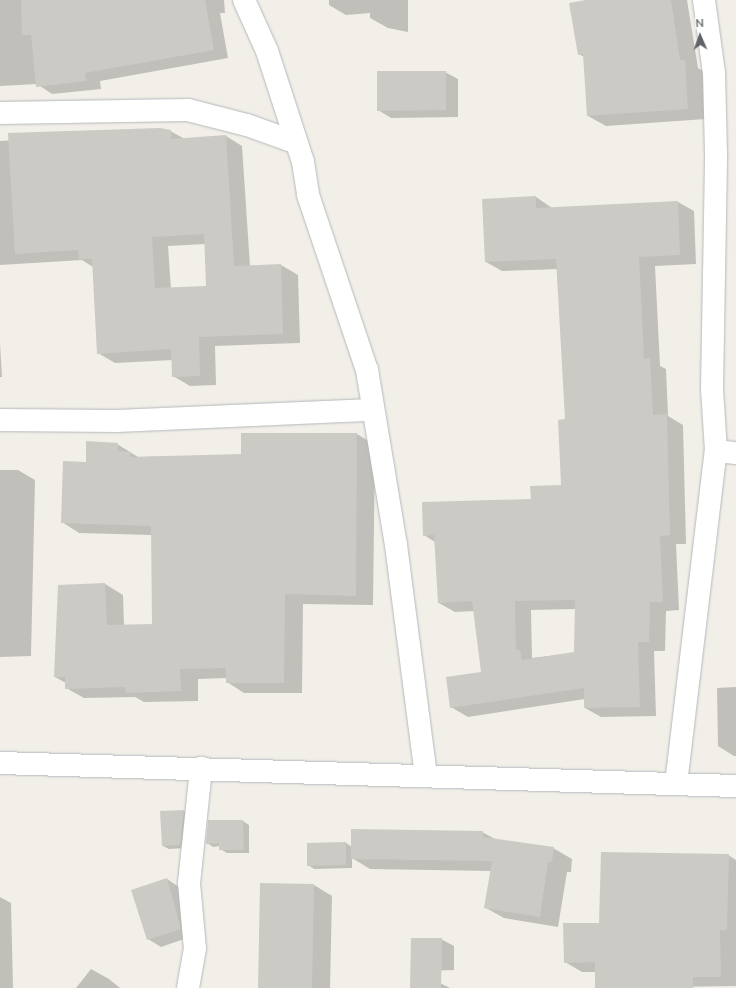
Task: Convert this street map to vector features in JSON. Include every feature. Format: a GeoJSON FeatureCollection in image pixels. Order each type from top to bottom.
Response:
{"type":"FeatureCollection","features":[{"type":"Feature","properties":{"kind":"street"},"geometry":{"type":"LineString","coordinates":[[244,0],[267,51],[304,162],[308,195],[327,244],[367,370],[372,410],[396,545],[426,776]]}},
{"type":"Feature","properties":{"kind":"street"},"geometry":{"type":"LineString","coordinates":[[676,784],[726,452],[712,389],[716,154],[714,74],[704,0]]}},
{"type":"Feature","properties":{"kind":"street"},"geometry":{"type":"LineString","coordinates":[[0,113],[188,110],[247,125],[297,143]]}},
{"type":"Feature","properties":{"kind":"street"},"geometry":{"type":"LineString","coordinates":[[0,420],[117,421],[372,410]]}},
{"type":"Feature","properties":{"kind":"street"},"geometry":{"type":"LineString","coordinates":[[0,763],[201,768],[736,786]]}},
{"type":"Feature","properties":{"kind":"street"},"geometry":{"type":"LineString","coordinates":[[188,988],[195,949],[189,883],[201,768]]}},
{"type":"Feature","properties":{"kind":"building"},"geometry":{"type":"Polygon","coordinates":[[[21,0],[205,0],[214,50],[85,73],[86,81],[36,87],[31,35],[22,35],[21,0]]]}},
{"type":"Feature","properties":{"kind":"building"},"geometry":{"type":"Polygon","coordinates":[[[586,0],[671,0],[680,60],[685,60],[688,109],[587,116],[583,54],[578,55],[569,3],[586,0]]]}},
{"type":"Feature","properties":{"kind":"building"},"geometry":{"type":"Polygon","coordinates":[[[377,71],[446,71],[446,110],[377,111],[377,71]]]}},
{"type":"Feature","properties":{"kind":"building"},"geometry":{"type":"Polygon","coordinates":[[[160,128],[171,130],[171,139],[226,135],[234,266],[281,264],[283,334],[199,337],[200,376],[172,377],[171,349],[97,354],[92,259],[79,259],[78,250],[15,254],[8,133],[160,128]],[[204,234],[152,237],[155,288],[206,286],[204,234]]]}},
{"type":"Feature","properties":{"kind":"building"},"geometry":{"type":"Polygon","coordinates":[[[536,196],[536,208],[678,201],[680,255],[639,257],[644,359],[650,358],[653,415],[667,414],[670,535],[660,536],[663,602],[650,602],[649,642],[638,642],[640,707],[584,708],[584,688],[450,708],[446,677],[481,672],[472,601],[438,603],[434,535],[423,536],[422,502],[531,499],[530,486],[561,485],[558,420],[565,419],[556,259],[485,262],[482,199],[536,196]],[[575,600],[515,601],[516,650],[520,650],[522,660],[574,652],[575,600]]]}},
{"type":"Feature","properties":{"kind":"building"},"geometry":{"type":"Polygon","coordinates":[[[241,433],[357,433],[356,596],[285,594],[284,683],[226,683],[226,668],[180,669],[181,691],[126,693],[125,687],[65,689],[65,677],[54,677],[58,585],[105,583],[107,625],[152,624],[151,526],[61,523],[63,461],[86,462],[86,441],[118,443],[118,451],[131,452],[130,457],[241,454],[241,433]]]}},
{"type":"Feature","properties":{"kind":"building"},"geometry":{"type":"Polygon","coordinates":[[[184,810],[180,845],[162,846],[160,811],[184,810]]]}},
{"type":"Feature","properties":{"kind":"building"},"geometry":{"type":"Polygon","coordinates":[[[208,820],[243,820],[244,850],[219,850],[219,843],[206,844],[208,820]]]}},
{"type":"Feature","properties":{"kind":"building"},"geometry":{"type":"Polygon","coordinates":[[[351,829],[483,831],[483,837],[554,847],[552,862],[548,862],[540,917],[484,908],[492,861],[351,859],[351,829]]]}},
{"type":"Feature","properties":{"kind":"building"},"geometry":{"type":"Polygon","coordinates":[[[346,842],[346,865],[307,866],[307,843],[346,842]]]}},
{"type":"Feature","properties":{"kind":"building"},"geometry":{"type":"Polygon","coordinates":[[[601,852],[729,854],[727,930],[720,930],[721,977],[693,977],[693,988],[595,988],[595,962],[564,963],[563,923],[599,923],[601,852]]]}},
{"type":"Feature","properties":{"kind":"building"},"geometry":{"type":"Polygon","coordinates":[[[167,878],[181,929],[147,940],[131,890],[167,878]]]}},
{"type":"Feature","properties":{"kind":"building"},"geometry":{"type":"Polygon","coordinates":[[[260,883],[314,884],[312,988],[258,988],[260,883]]]}},
{"type":"Feature","properties":{"kind":"building"},"geometry":{"type":"Polygon","coordinates":[[[411,938],[442,938],[441,988],[410,988],[411,938]]]}}]}
